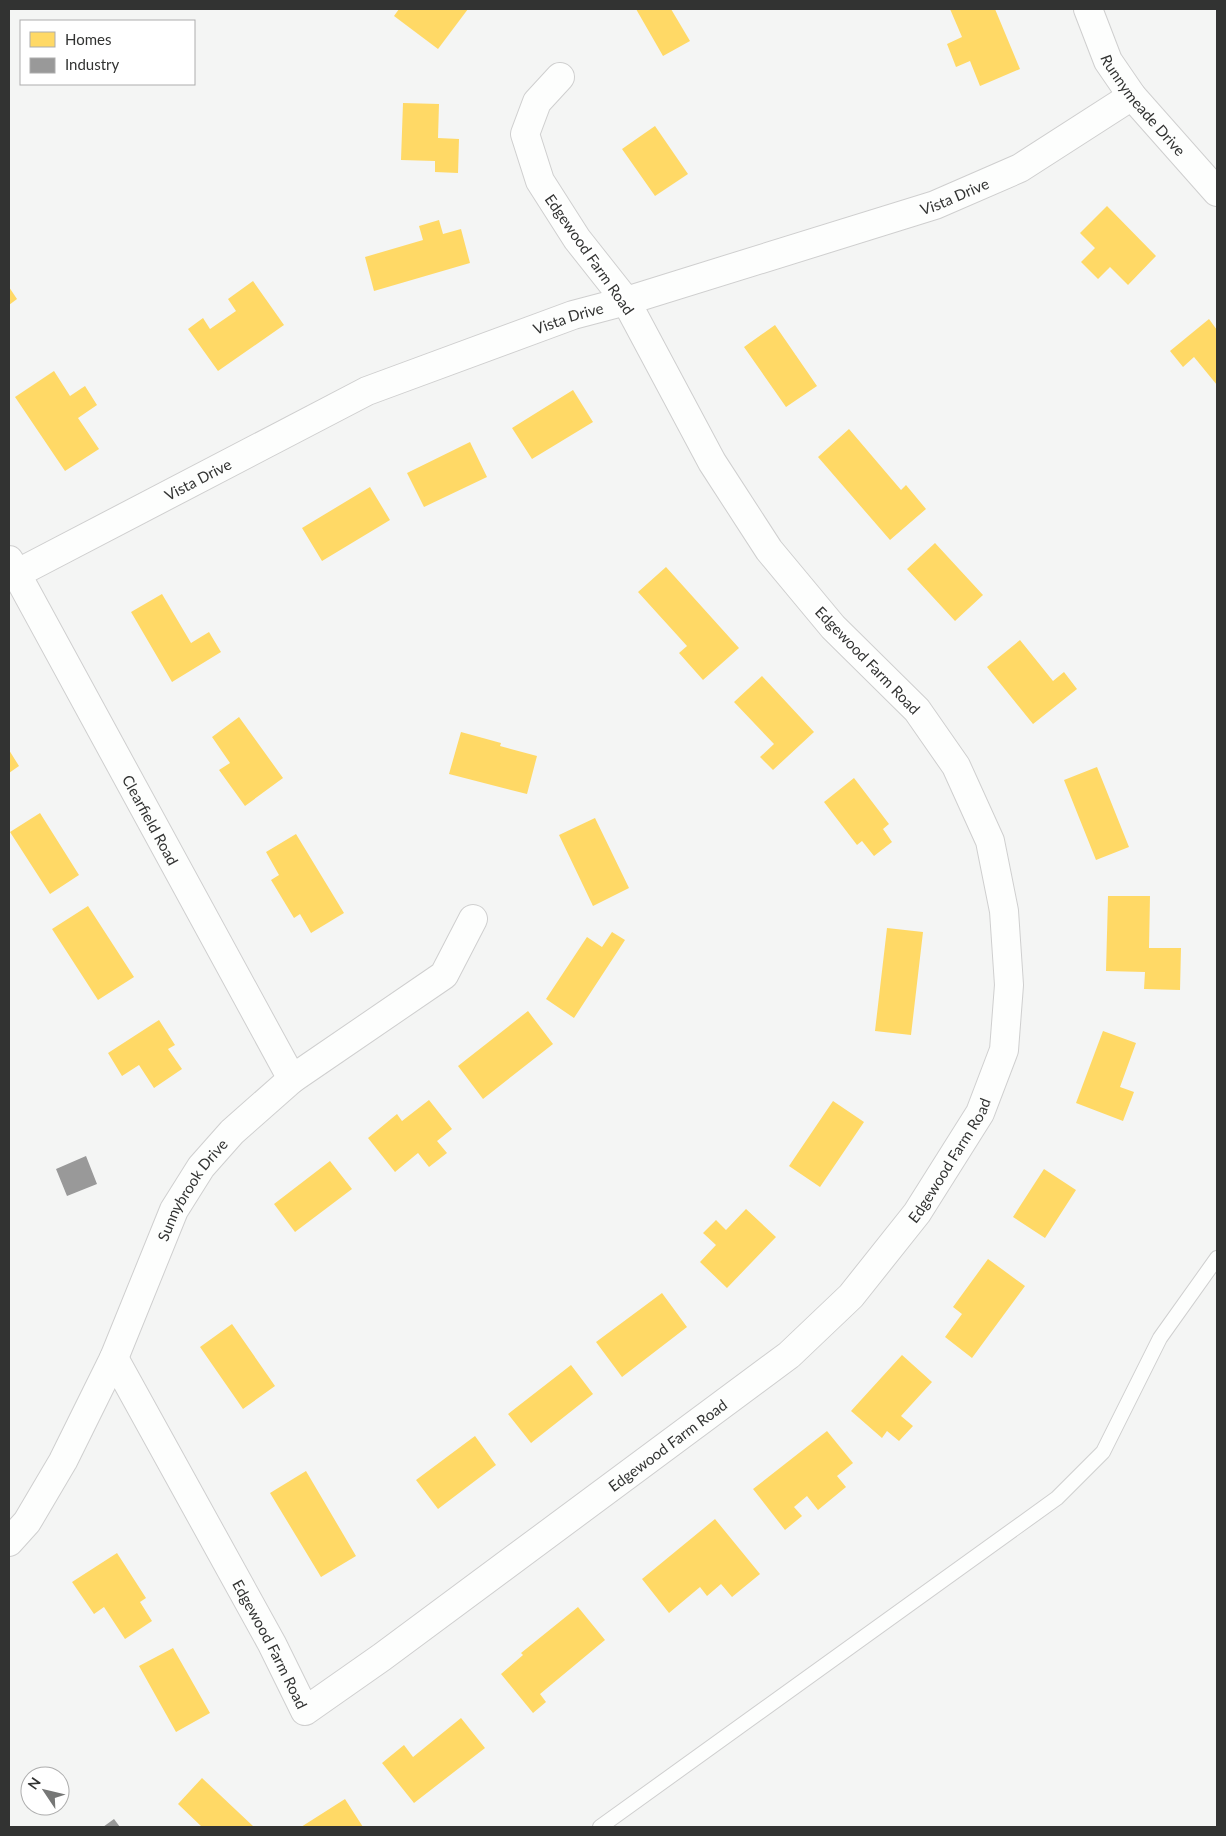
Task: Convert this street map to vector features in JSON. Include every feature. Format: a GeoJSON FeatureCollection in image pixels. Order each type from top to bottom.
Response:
{"type":"FeatureCollection","features":[{"type":"Feature","properties":{"kind":"street","name":"Runnymeade Drive"},"geometry":{"type":"LineString","coordinates":[[1088,9],[1108,61],[1132,96],[1217,192]]}},
{"type":"Feature","properties":{"kind":"street","name":"Edgewood Farm Road"},"geometry":{"type":"LineString","coordinates":[[114,1358],[272,1644],[304,1711],[382,1657],[789,1355],[852,1296],[917,1213],[980,1113],[1004,1050],[1009,985],[1004,910],[990,841],[956,766],[917,710],[833,627],[769,550],[712,462],[626,301],[577,239],[540,181],[525,134],[537,102],[560,76]]}},
{"type":"Feature","properties":{"kind":"street","name":"Vista Drive"},"geometry":{"type":"LineString","coordinates":[[12,567],[368,391],[573,315],[626,301],[935,205],[1020,168],[1132,96]]}},
{"type":"Feature","properties":{"kind":"street","name":"Clearfield Road"},"geometry":{"type":"LineString","coordinates":[[12,567],[292,1080]]}},
{"type":"Feature","properties":{"kind":"street","name":"Sunnybrook Drive"},"geometry":{"type":"LineString","coordinates":[[9,1542],[27,1522],[63,1461],[114,1358],[174,1210],[201,1168],[232,1132],[292,1080],[444,975],[473,919]]}},
{"type":"Feature","properties":{"kind":"lane"},"geometry":{"type":"LineString","coordinates":[[600,1827],[1058,1498],[1103,1452],[1160,1338],[1217,1258]]}},
{"type":"Feature","properties":{"kind":"building: Homes"},"geometry":{"type":"Polygon","coordinates":[[[399,9],[468,9],[438,49],[394,16],[399,9]]]}},
{"type":"Feature","properties":{"kind":"building: Homes"},"geometry":{"type":"Polygon","coordinates":[[[636,9],[671,9],[690,41],[663,56],[636,9]]]}},
{"type":"Feature","properties":{"kind":"building: Homes"},"geometry":{"type":"Polygon","coordinates":[[[950,9],[995,9],[1020,69],[980,86],[970,61],[956,67],[947,44],[962,37],[950,9]]]}},
{"type":"Feature","properties":{"kind":"building: Homes"},"geometry":{"type":"Polygon","coordinates":[[[403,103],[439,104],[438,138],[459,139],[458,173],[435,172],[435,161],[401,160],[403,103]]]}},
{"type":"Feature","properties":{"kind":"building: Homes"},"geometry":{"type":"Polygon","coordinates":[[[655,126],[688,174],[655,196],[622,149],[655,126]]]}},
{"type":"Feature","properties":{"kind":"building: Homes"},"geometry":{"type":"Polygon","coordinates":[[[1107,206],[1156,256],[1128,285],[1110,267],[1098,279],[1081,262],[1095,248],[1080,233],[1107,206]]]}},
{"type":"Feature","properties":{"kind":"building: Homes"},"geometry":{"type":"Polygon","coordinates":[[[439,220],[443,234],[461,229],[470,263],[374,291],[365,257],[423,240],[419,226],[439,220]]]}},
{"type":"Feature","properties":{"kind":"building: Homes"},"geometry":{"type":"Polygon","coordinates":[[[253,281],[284,325],[218,371],[188,329],[203,318],[210,329],[236,311],[228,299],[253,281]]]}},
{"type":"Feature","properties":{"kind":"building: Homes"},"geometry":{"type":"Polygon","coordinates":[[[9,287],[17,299],[9,305],[9,287]]]}},
{"type":"Feature","properties":{"kind":"building: Homes"},"geometry":{"type":"Polygon","coordinates":[[[1209,319],[1217,330],[1217,385],[1194,357],[1183,367],[1170,351],[1209,319]]]}},
{"type":"Feature","properties":{"kind":"building: Homes"},"geometry":{"type":"Polygon","coordinates":[[[775,325],[817,386],[786,407],[744,347],[775,325]]]}},
{"type":"Feature","properties":{"kind":"building: Homes"},"geometry":{"type":"Polygon","coordinates":[[[54,371],[70,396],[85,386],[97,405],[78,418],[99,449],[65,471],[15,397],[54,371]]]}},
{"type":"Feature","properties":{"kind":"building: Homes"},"geometry":{"type":"Polygon","coordinates":[[[573,390],[593,422],[532,459],[512,428],[573,390]]]}},
{"type":"Feature","properties":{"kind":"building: Homes"},"geometry":{"type":"Polygon","coordinates":[[[849,429],[901,490],[906,485],[926,509],[890,540],[818,457],[849,429]]]}},
{"type":"Feature","properties":{"kind":"building: Homes"},"geometry":{"type":"Polygon","coordinates":[[[470,442],[487,477],[424,507],[407,473],[470,442]]]}},
{"type":"Feature","properties":{"kind":"building: Homes"},"geometry":{"type":"Polygon","coordinates":[[[370,487],[390,520],[322,561],[302,528],[370,487]]]}},
{"type":"Feature","properties":{"kind":"building: Homes"},"geometry":{"type":"Polygon","coordinates":[[[935,543],[983,595],[955,621],[907,569],[935,543]]]}},
{"type":"Feature","properties":{"kind":"building: Homes"},"geometry":{"type":"Polygon","coordinates":[[[666,567],[739,648],[703,680],[679,653],[687,646],[638,592],[666,567]]]}},
{"type":"Feature","properties":{"kind":"building: Homes"},"geometry":{"type":"Polygon","coordinates":[[[162,594],[191,643],[209,632],[221,652],[172,682],[131,612],[162,594]]]}},
{"type":"Feature","properties":{"kind":"building: Homes"},"geometry":{"type":"Polygon","coordinates":[[[1020,640],[1053,681],[1064,672],[1077,689],[1033,724],[987,667],[1020,640]]]}},
{"type":"Feature","properties":{"kind":"building: Homes"},"geometry":{"type":"Polygon","coordinates":[[[762,676],[814,732],[773,770],[760,757],[774,744],[734,702],[762,676]]]}},
{"type":"Feature","properties":{"kind":"building: Homes"},"geometry":{"type":"Polygon","coordinates":[[[239,717],[283,778],[245,806],[219,770],[230,763],[212,737],[239,717]]]}},
{"type":"Feature","properties":{"kind":"building: Homes"},"geometry":{"type":"Polygon","coordinates":[[[461,732],[501,743],[500,746],[537,756],[527,794],[449,774],[461,732]]]}},
{"type":"Feature","properties":{"kind":"building: Homes"},"geometry":{"type":"Polygon","coordinates":[[[9,750],[19,766],[9,773],[9,750]]]}},
{"type":"Feature","properties":{"kind":"building: Homes"},"geometry":{"type":"Polygon","coordinates":[[[1097,767],[1129,847],[1096,860],[1064,780],[1097,767]]]}},
{"type":"Feature","properties":{"kind":"building: Homes"},"geometry":{"type":"Polygon","coordinates":[[[854,778],[889,824],[883,829],[892,842],[874,856],[862,841],[857,845],[824,802],[854,778]]]}},
{"type":"Feature","properties":{"kind":"building: Homes"},"geometry":{"type":"Polygon","coordinates":[[[40,813],[79,875],[50,894],[10,832],[40,813]]]}},
{"type":"Feature","properties":{"kind":"building: Homes"},"geometry":{"type":"Polygon","coordinates":[[[595,818],[629,888],[593,906],[559,835],[595,818]]]}},
{"type":"Feature","properties":{"kind":"building: Homes"},"geometry":{"type":"Polygon","coordinates":[[[296,834],[344,913],[311,933],[300,914],[294,918],[271,880],[279,875],[266,852],[296,834]]]}},
{"type":"Feature","properties":{"kind":"building: Homes"},"geometry":{"type":"Polygon","coordinates":[[[1108,896],[1150,896],[1149,948],[1181,948],[1180,990],[1144,989],[1145,972],[1106,971],[1108,896]]]}},
{"type":"Feature","properties":{"kind":"building: Homes"},"geometry":{"type":"Polygon","coordinates":[[[88,906],[134,977],[98,1000],[52,929],[88,906]]]}},
{"type":"Feature","properties":{"kind":"building: Homes"},"geometry":{"type":"Polygon","coordinates":[[[887,928],[923,932],[911,1035],[875,1031],[887,928]]]}},
{"type":"Feature","properties":{"kind":"building: Homes"},"geometry":{"type":"Polygon","coordinates":[[[612,932],[625,940],[574,1018],[546,999],[587,937],[602,947],[612,932]]]}},
{"type":"Feature","properties":{"kind":"building: Homes"},"geometry":{"type":"Polygon","coordinates":[[[528,1011],[553,1044],[483,1099],[458,1066],[528,1011]]]}},
{"type":"Feature","properties":{"kind":"building: Homes"},"geometry":{"type":"Polygon","coordinates":[[[159,1020],[175,1045],[168,1049],[182,1069],[154,1088],[139,1065],[122,1076],[108,1053],[159,1020]]]}},
{"type":"Feature","properties":{"kind":"building: Homes"},"geometry":{"type":"Polygon","coordinates":[[[1103,1031],[1136,1043],[1120,1087],[1134,1092],[1123,1121],[1076,1103],[1103,1031]]]}},
{"type":"Feature","properties":{"kind":"building: Homes"},"geometry":{"type":"Polygon","coordinates":[[[429,1100],[452,1129],[437,1141],[447,1153],[429,1167],[418,1153],[395,1172],[368,1138],[397,1114],[402,1121],[429,1100]]]}},
{"type":"Feature","properties":{"kind":"building: Homes"},"geometry":{"type":"Polygon","coordinates":[[[833,1101],[864,1122],[820,1187],[789,1166],[833,1101]]]}},
{"type":"Feature","properties":{"kind":"building: Homes"},"geometry":{"type":"Polygon","coordinates":[[[330,1161],[352,1189],[295,1232],[274,1204],[330,1161]]]}},
{"type":"Feature","properties":{"kind":"building: Homes"},"geometry":{"type":"Polygon","coordinates":[[[1044,1169],[1076,1190],[1045,1238],[1013,1217],[1044,1169]]]}},
{"type":"Feature","properties":{"kind":"building: Homes"},"geometry":{"type":"Polygon","coordinates":[[[746,1209],[776,1237],[727,1288],[700,1262],[716,1245],[703,1233],[716,1220],[726,1230],[746,1209]]]}},
{"type":"Feature","properties":{"kind":"building: Homes"},"geometry":{"type":"Polygon","coordinates":[[[988,1259],[1025,1286],[972,1358],[945,1337],[962,1314],[953,1307],[988,1259]]]}},
{"type":"Feature","properties":{"kind":"building: Homes"},"geometry":{"type":"Polygon","coordinates":[[[662,1293],[687,1327],[622,1377],[596,1342],[662,1293]]]}},
{"type":"Feature","properties":{"kind":"building: Homes"},"geometry":{"type":"Polygon","coordinates":[[[232,1324],[275,1386],[243,1409],[200,1347],[232,1324]]]}},
{"type":"Feature","properties":{"kind":"building: Homes"},"geometry":{"type":"Polygon","coordinates":[[[902,1355],[932,1382],[901,1416],[913,1426],[899,1441],[887,1431],[882,1438],[851,1411],[902,1355]]]}},
{"type":"Feature","properties":{"kind":"building: Homes"},"geometry":{"type":"Polygon","coordinates":[[[571,1365],[593,1394],[531,1443],[508,1414],[571,1365]]]}},
{"type":"Feature","properties":{"kind":"building: Homes"},"geometry":{"type":"Polygon","coordinates":[[[827,1431],[853,1463],[837,1476],[846,1487],[818,1510],[807,1496],[794,1507],[802,1516],[785,1530],[753,1489],[827,1431]]]}},
{"type":"Feature","properties":{"kind":"building: Homes"},"geometry":{"type":"Polygon","coordinates":[[[475,1436],[496,1465],[438,1509],[416,1480],[475,1436]]]}},
{"type":"Feature","properties":{"kind":"building: Homes"},"geometry":{"type":"Polygon","coordinates":[[[306,1471],[356,1556],[321,1577],[270,1493],[306,1471]]]}},
{"type":"Feature","properties":{"kind":"building: Homes"},"geometry":{"type":"Polygon","coordinates":[[[715,1519],[760,1574],[732,1597],[721,1584],[707,1596],[700,1587],[669,1613],[642,1579],[715,1519]]]}},
{"type":"Feature","properties":{"kind":"building: Homes"},"geometry":{"type":"Polygon","coordinates":[[[117,1553],[146,1598],[140,1602],[152,1621],[125,1639],[104,1607],[94,1614],[72,1582],[117,1553]]]}},
{"type":"Feature","properties":{"kind":"building: Homes"},"geometry":{"type":"Polygon","coordinates":[[[578,1607],[605,1640],[540,1694],[546,1702],[533,1713],[501,1674],[523,1655],[521,1653],[578,1607]]]}},
{"type":"Feature","properties":{"kind":"building: Homes"},"geometry":{"type":"Polygon","coordinates":[[[173,1648],[210,1713],[176,1732],[139,1666],[173,1648]]]}},
{"type":"Feature","properties":{"kind":"building: Homes"},"geometry":{"type":"Polygon","coordinates":[[[461,1718],[485,1748],[414,1803],[382,1763],[404,1745],[413,1757],[461,1718]]]}},
{"type":"Feature","properties":{"kind":"building: Homes"},"geometry":{"type":"Polygon","coordinates":[[[202,1778],[254,1827],[202,1827],[178,1804],[202,1778]]]}},
{"type":"Feature","properties":{"kind":"building: Homes"},"geometry":{"type":"Polygon","coordinates":[[[345,1799],[363,1827],[301,1827],[345,1799]]]}},
{"type":"Feature","properties":{"kind":"building: Industry"},"geometry":{"type":"Polygon","coordinates":[[[86,1156],[97,1184],[67,1196],[56,1169],[86,1156]]]}},
{"type":"Feature","properties":{"kind":"building: Industry"},"geometry":{"type":"Polygon","coordinates":[[[114,1819],[120,1827],[103,1827],[114,1819]]]}}]}
